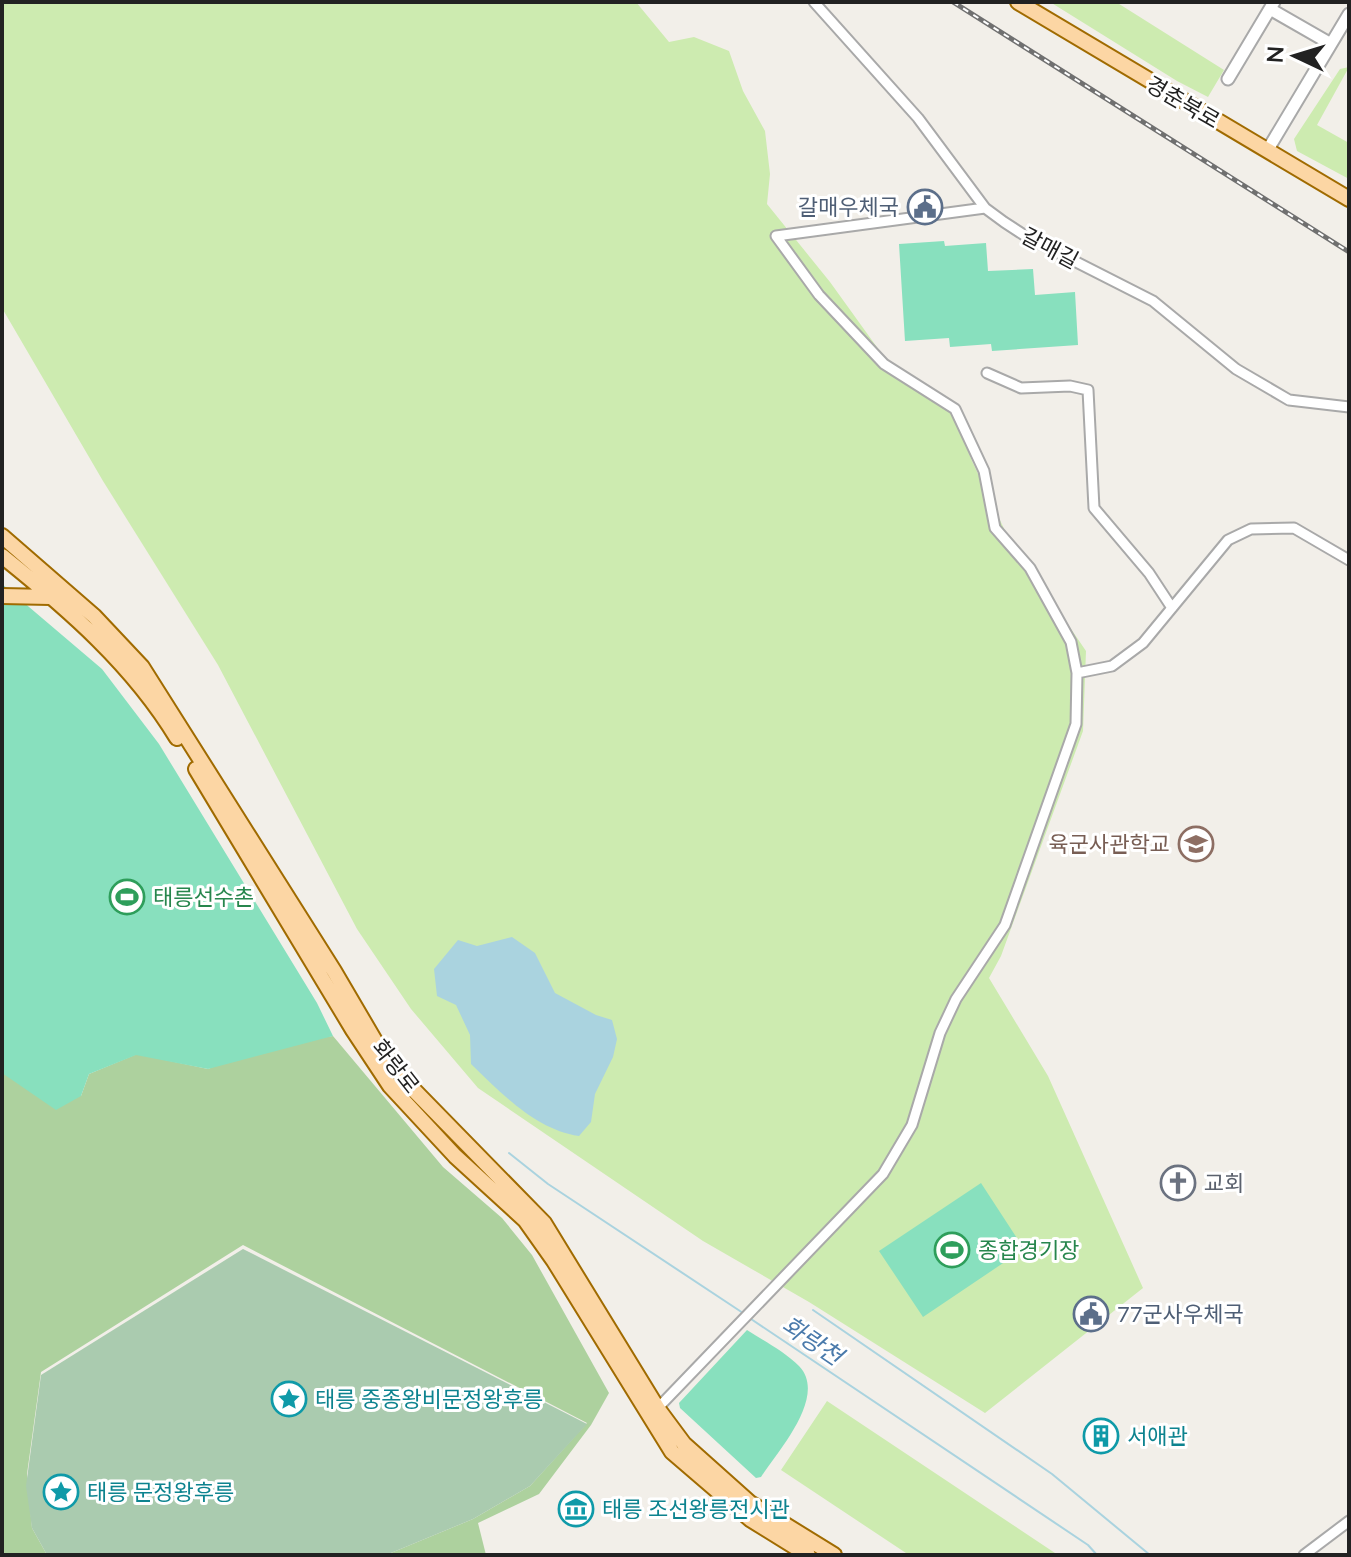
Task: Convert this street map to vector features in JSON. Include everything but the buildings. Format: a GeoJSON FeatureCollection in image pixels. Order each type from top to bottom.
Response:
{"type":"FeatureCollection","features":[{"type":"Feature","properties":{"kind":"main road","name":"경춘북로"},"geometry":{"type":"LineString","coordinates":[[1018,2],[1349,199]]}},
{"type":"Feature","properties":{"kind":"main road","name":"화랑로"},"geometry":{"type":"LineString","coordinates":[[2,536],[94,616],[142,667],[375,1041],[408,1084],[544,1223],[654,1413],[672,1452],[750,1519],[808,1555]]}},
{"type":"Feature","properties":{"kind":"main road","name":"화랑로"},"geometry":{"type":"LineString","coordinates":[[2,556],[130,672],[173,731],[390,1086],[455,1156],[525,1220],[654,1413],[750,1503],[834,1555]]}},
{"type":"Feature","properties":{"kind":"main road"},"geometry":{"type":"LineString","coordinates":[[2,596],[49,596],[47,587],[53,585],[86,614],[94,616]]}},
{"type":"Feature","properties":{"kind":"street","name":"갈매길"},"geometry":{"type":"LineString","coordinates":[[814,2],[918,118],[985,208],[1027,237],[1153,301],[1236,369],[1289,400],[1349,407]]}},
{"type":"Feature","properties":{"kind":"street"},"geometry":{"type":"LineString","coordinates":[[1228,79],[1272,6],[1331,44]]}},
{"type":"Feature","properties":{"kind":"street"},"geometry":{"type":"LineString","coordinates":[[1267,151],[1349,14]]}},
{"type":"Feature","properties":{"kind":"street"},"geometry":{"type":"LineString","coordinates":[[654,1413],[883,1174],[912,1125],[940,1033],[956,999],[1005,925],[1076,724],[1077,673],[1071,642],[1030,568],[995,528],[984,471],[955,409],[884,364],[819,295],[776,236],[985,208]]}},
{"type":"Feature","properties":{"kind":"street"},"geometry":{"type":"LineString","coordinates":[[987,373],[1021,388],[1070,386],[1088,390],[1094,508],[1149,573],[1172,608]]}},
{"type":"Feature","properties":{"kind":"street"},"geometry":{"type":"LineString","coordinates":[[1077,673],[1112,666],[1143,643],[1228,540],[1251,529],[1294,528],[1349,560]]}},
{"type":"Feature","properties":{"kind":"street"},"geometry":{"type":"LineString","coordinates":[[1304,1555],[1349,1521]]}},
{"type":"Feature","properties":{"kind":"green space"},"geometry":{"type":"Polygon","coordinates":[[[2,2],[636,2],[669,42],[694,37],[729,51],[743,91],[765,131],[770,174],[767,204],[830,282],[902,382],[953,413],[1007,535],[1086,651],[1083,731],[1001,956],[989,978],[1048,1076],[1143,1288],[985,1413],[809,1302],[703,1241],[478,1088],[411,1009],[357,929],[218,665],[103,481],[2,308],[2,2]]]}},
{"type":"Feature","properties":{"kind":"green space"},"geometry":{"type":"Polygon","coordinates":[[[1050,2],[1116,2],[1224,70],[1208,97],[1050,2]]]}},
{"type":"Feature","properties":{"kind":"green space"},"geometry":{"type":"Polygon","coordinates":[[[1349,67],[1317,125],[1349,143],[1349,179],[1297,151],[1294,139],[1340,69],[1349,67]]]}},
{"type":"Feature","properties":{"kind":"green space"},"geometry":{"type":"Polygon","coordinates":[[[944,241],[945,246],[986,243],[988,271],[1033,269],[1035,295],[1075,292],[1078,345],[992,351],[991,344],[950,347],[949,338],[905,341],[899,244],[944,241]]]}},
{"type":"Feature","properties":{"kind":"green space","name":"태릉선수촌"},"geometry":{"type":"Polygon","coordinates":[[[2,584],[102,669],[159,744],[317,1003],[333,1036],[208,1069],[136,1055],[89,1074],[81,1096],[56,1110],[2,1073],[2,584]]]}},
{"type":"Feature","properties":{"kind":"green space"},"geometry":{"type":"Polygon","coordinates":[[[333,1036],[443,1167],[502,1218],[532,1255],[609,1393],[591,1425],[539,1494],[478,1523],[486,1555],[386,1555],[473,1519],[530,1486],[587,1423],[243,1245],[41,1372],[27,1474],[32,1528],[47,1555],[2,1555],[2,1069],[81,1096],[89,1074],[137,1054],[208,1069],[263,1046],[333,1036]]]}},
{"type":"Feature","properties":{"kind":"green space","name":"종합경기장"},"geometry":{"type":"Polygon","coordinates":[[[981,1183],[1024,1249],[923,1317],[879,1251],[981,1183]]]}},
{"type":"Feature","properties":{"kind":"green space","name":"태릉 중종왕비문정왕후릉"},"geometry":{"type":"Polygon","coordinates":[[[243,1249],[587,1424],[530,1486],[473,1519],[386,1555],[47,1555],[32,1528],[26,1486],[41,1375],[243,1249]]]}},
{"type":"Feature","properties":{"kind":"green space"},"geometry":{"type":"Polygon","coordinates":[[[747,1330],[799,1366],[806,1378],[808,1392],[788,1438],[761,1477],[756,1478],[680,1408],[679,1403],[747,1330]]]}},
{"type":"Feature","properties":{"kind":"green space"},"geometry":{"type":"Polygon","coordinates":[[[827,1401],[1058,1555],[909,1555],[781,1470],[827,1401]]]}},
{"type":"Feature","properties":{"kind":"water"},"geometry":{"type":"Polygon","coordinates":[[[512,937],[535,953],[555,993],[612,1020],[617,1039],[613,1057],[595,1094],[591,1122],[579,1136],[548,1126],[520,1109],[471,1064],[470,1035],[456,1005],[437,996],[434,969],[458,940],[477,946],[512,937]]]}},
{"type":"Feature","properties":{"kind":"waterway","name":"화랑천"},"geometry":{"type":"LineString","coordinates":[[509,1153],[548,1184],[743,1313]]}},
{"type":"Feature","properties":{"kind":"waterway"},"geometry":{"type":"LineString","coordinates":[[813,1310],[1052,1474],[1150,1555]]}},
{"type":"Feature","properties":{"kind":"waterway","name":"화랑천"},"geometry":{"type":"LineString","coordinates":[[751,1319],[1088,1545],[1097,1555]]}},
{"type":"Feature","properties":{"kind":"railway"},"geometry":{"type":"LineString","coordinates":[[953,2],[1349,252]]}},
{"type":"Feature","properties":{"kind":"place","name":"갈매우체국"},"geometry":{"type":"Point","coordinates":[925,207]}},
{"type":"Feature","properties":{"kind":"place","name":"육군사관학교"},"geometry":{"type":"Point","coordinates":[1196,844]}},
{"type":"Feature","properties":{"kind":"place","name":"태릉선수촌"},"geometry":{"type":"Point","coordinates":[127,897]}},
{"type":"Feature","properties":{"kind":"place","name":"교회"},"geometry":{"type":"Point","coordinates":[1178,1183]}},
{"type":"Feature","properties":{"kind":"place","name":"종합경기장"},"geometry":{"type":"Point","coordinates":[952,1250]}},
{"type":"Feature","properties":{"kind":"place","name":"77군사우체국"},"geometry":{"type":"Point","coordinates":[1091,1314]}},
{"type":"Feature","properties":{"kind":"place","name":"태릉 중종왕비문정왕후릉"},"geometry":{"type":"Point","coordinates":[289,1399]}},
{"type":"Feature","properties":{"kind":"place","name":"서애관"},"geometry":{"type":"Point","coordinates":[1101,1436]}},
{"type":"Feature","properties":{"kind":"place","name":"태릉 문정왕후릉"},"geometry":{"type":"Point","coordinates":[61,1492]}},
{"type":"Feature","properties":{"kind":"place","name":"태릉 조선왕릉전시관"},"geometry":{"type":"Point","coordinates":[576,1509]}}]}
